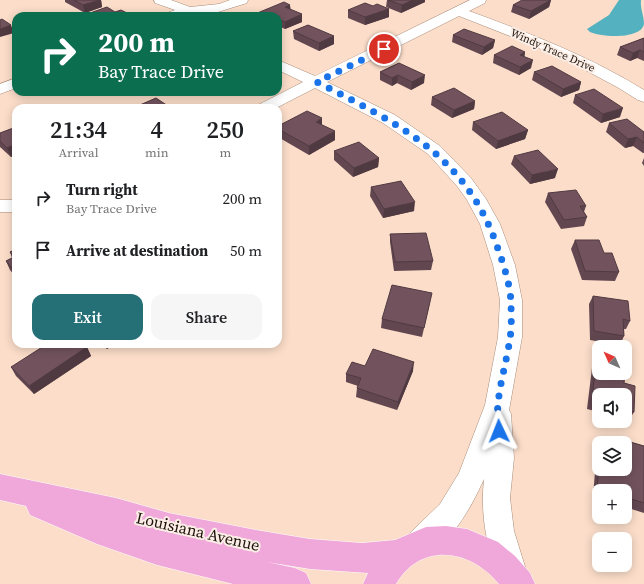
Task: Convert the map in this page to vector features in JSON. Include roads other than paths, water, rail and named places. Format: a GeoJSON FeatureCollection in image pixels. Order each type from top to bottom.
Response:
{"type":"FeatureCollection","features":[{"type":"Feature","properties":{"kind":"main road","name":"Louisiana Avenue"},"geometry":{"type":"LineString","coordinates":[[0,488],[116,512],[169,527],[256,545],[310,554],[362,558],[409,549],[443,539],[468,543],[491,554],[515,579]]}},
{"type":"Feature","properties":{"kind":"main road","name":"Louisiana Avenue"},"geometry":{"type":"LineString","coordinates":[[0,488],[98,530],[157,550],[295,584]]}},
{"type":"Feature","properties":{"kind":"main road"},"geometry":{"type":"LineString","coordinates":[[379,584],[383,573],[409,549]]}},
{"type":"Feature","properties":{"kind":"street"},"geometry":{"type":"LineString","coordinates":[[190,12],[221,8],[242,0]]}},
{"type":"Feature","properties":{"kind":"street"},"geometry":{"type":"LineString","coordinates":[[231,12],[255,0]]}},
{"type":"Feature","properties":{"kind":"street"},"geometry":{"type":"LineString","coordinates":[[272,104],[480,0]]}},
{"type":"Feature","properties":{"kind":"street"},"geometry":{"type":"LineString","coordinates":[[154,1],[203,12]]}},
{"type":"Feature","properties":{"kind":"street"},"geometry":{"type":"LineString","coordinates":[[154,1],[165,12]]}},
{"type":"Feature","properties":{"kind":"street","name":"Windy Trace Drive"},"geometry":{"type":"LineString","coordinates":[[458,11],[547,46],[608,76],[644,97]]}},
{"type":"Feature","properties":{"kind":"street"},"geometry":{"type":"LineString","coordinates":[[282,66],[389,119],[434,150],[452,168],[476,199],[490,224],[504,265],[511,300],[510,337],[498,405],[470,479],[450,514],[409,549]]}},
{"type":"Feature","properties":{"kind":"street"},"geometry":{"type":"LineString","coordinates":[[0,89],[12,84]]}},
{"type":"Feature","properties":{"kind":"street"},"geometry":{"type":"LineString","coordinates":[[498,405],[500,458],[496,498],[499,531],[515,579]]}},
{"type":"Feature","properties":{"kind":"water"},"geometry":{"type":"Polygon","coordinates":[[[619,0],[641,0],[644,24],[641,29],[636,33],[628,35],[611,36],[595,34],[587,29],[609,15],[619,0]]]}}]}
